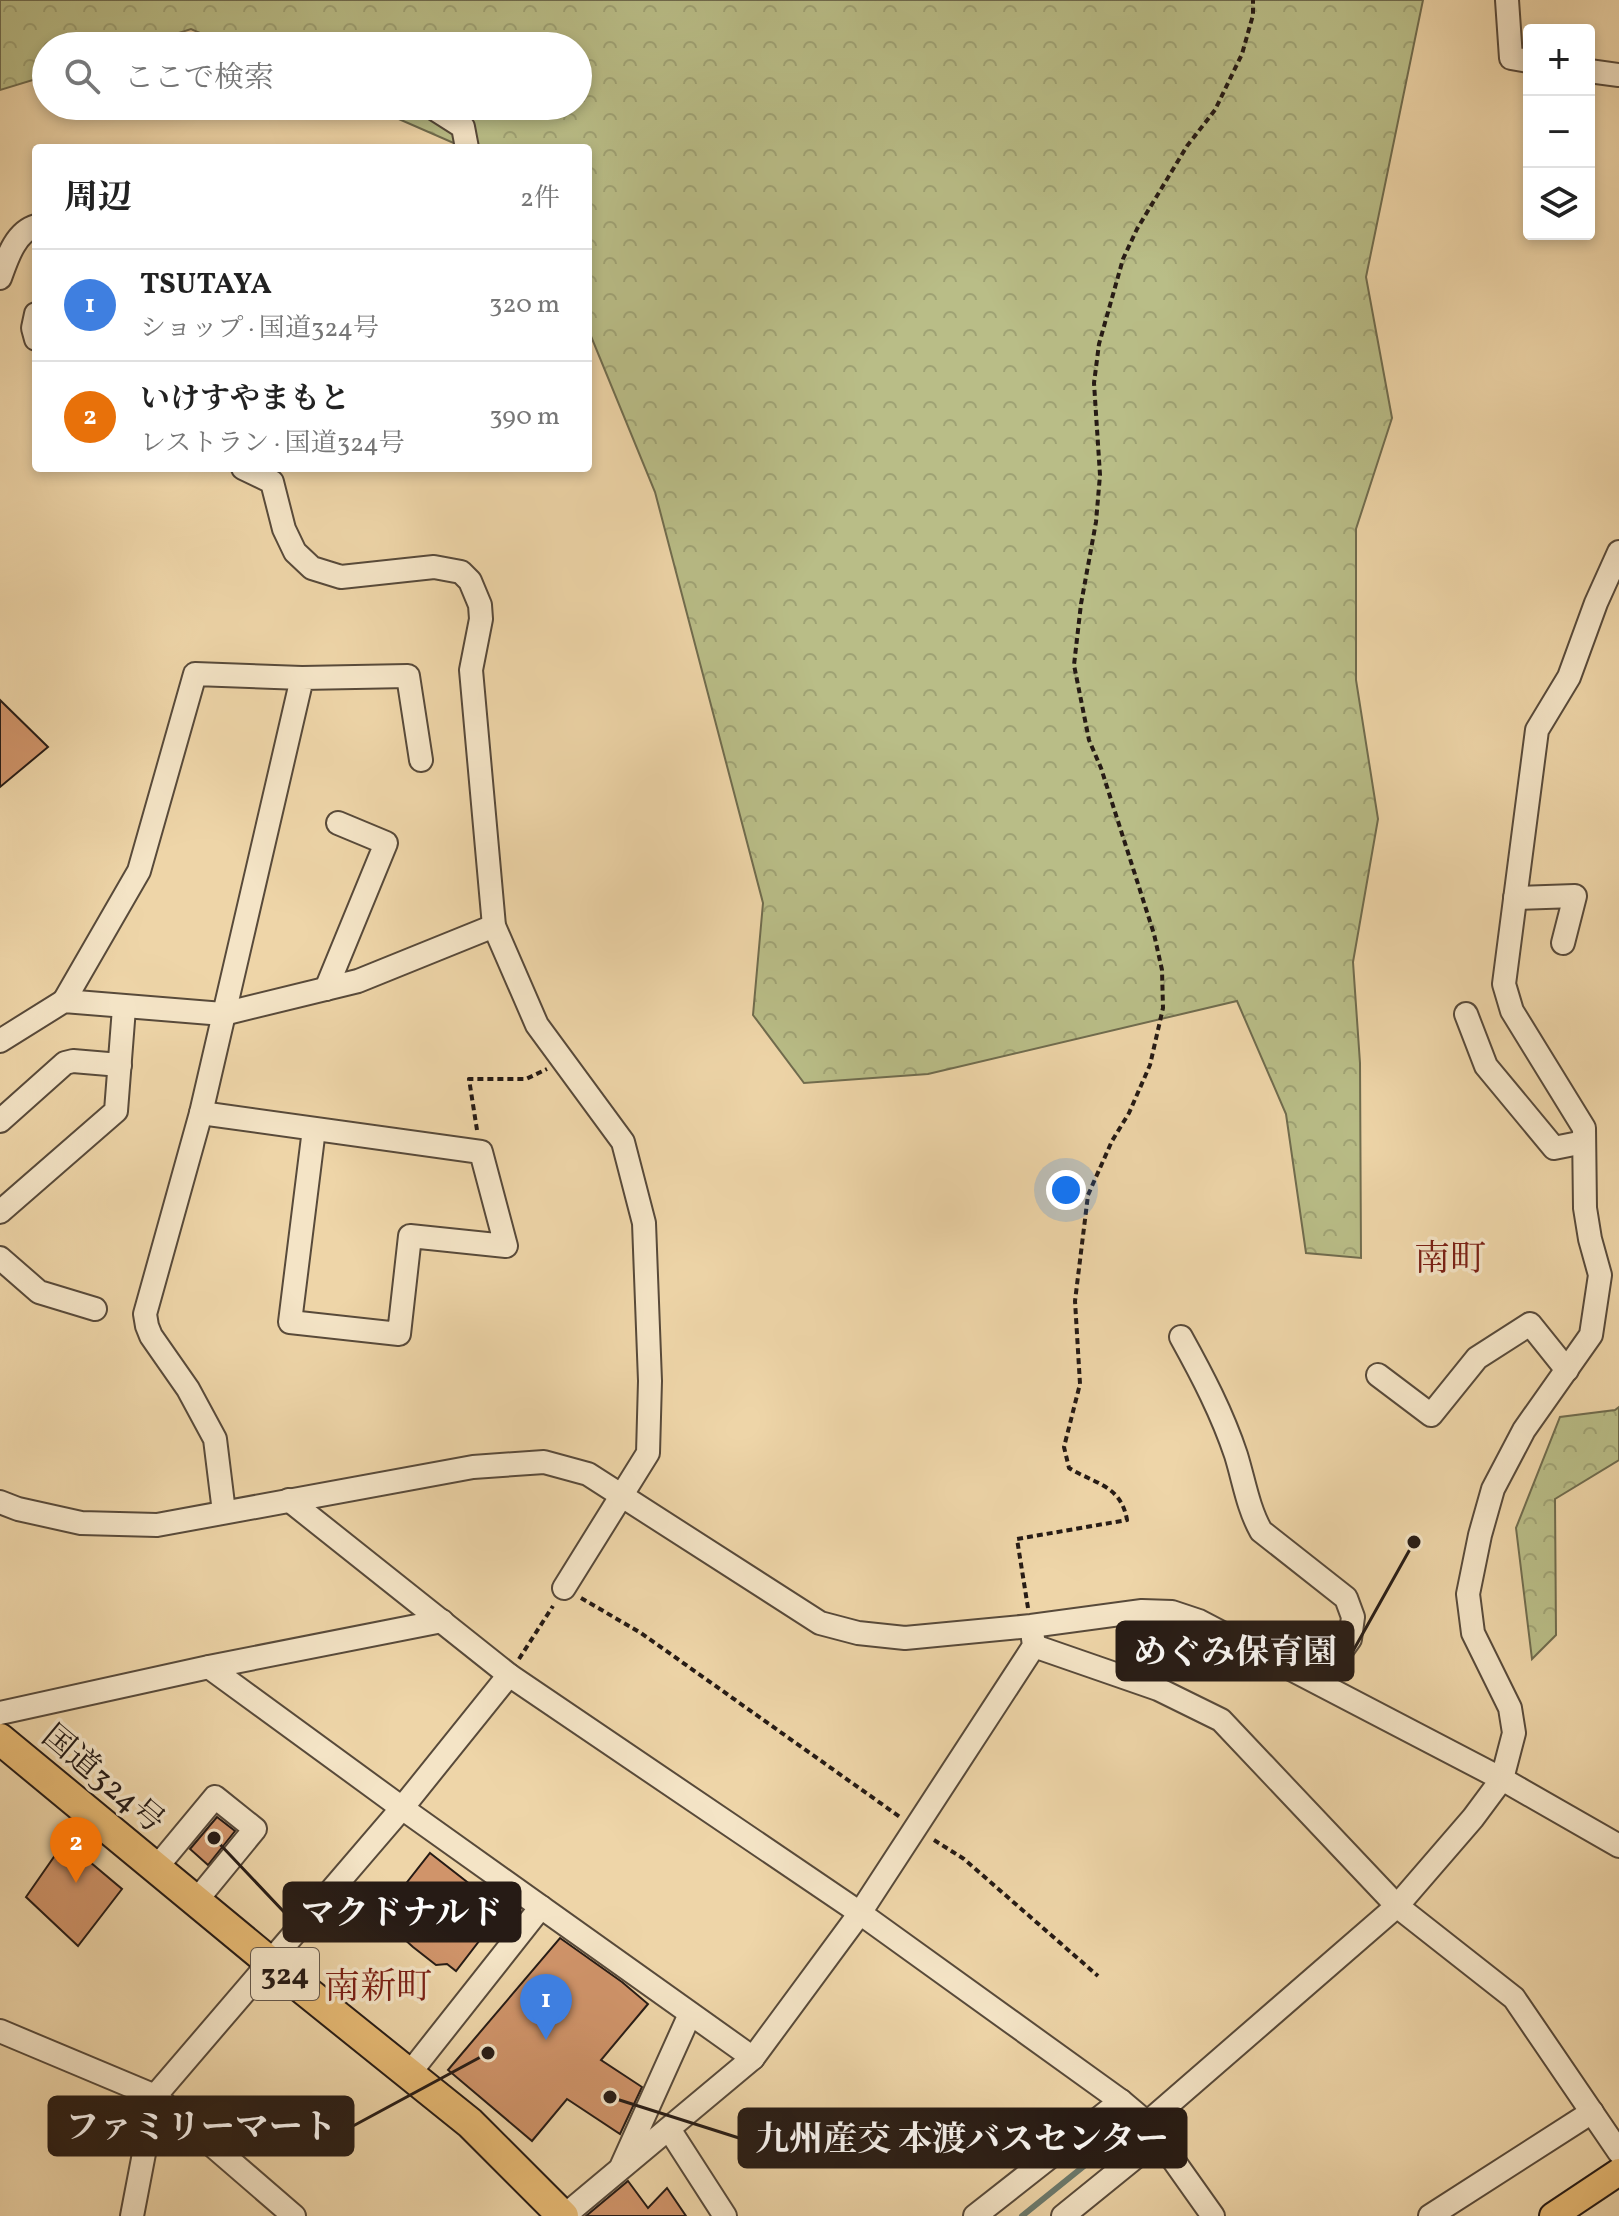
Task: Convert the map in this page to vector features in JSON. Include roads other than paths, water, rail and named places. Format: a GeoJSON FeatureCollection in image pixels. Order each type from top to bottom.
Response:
{"type":"FeatureCollection","features":[{"type":"Feature","properties":{"kind":"highway","name":"国道324号"},"geometry":{"type":"LineString","coordinates":[[0,1739],[470,2123],[564,2216]]}},
{"type":"Feature","properties":{"kind":"main road"},"geometry":{"type":"LineString","coordinates":[[1553,2216],[1619,2172]]}},
{"type":"Feature","properties":{"kind":"street"},"geometry":{"type":"LineString","coordinates":[[1507,0],[1511,58],[1523,60]]}},
{"type":"Feature","properties":{"kind":"street"},"geometry":{"type":"LineString","coordinates":[[1595,72],[1619,75]]}},
{"type":"Feature","properties":{"kind":"street"},"geometry":{"type":"LineString","coordinates":[[452,120],[463,127],[466,144]]}},
{"type":"Feature","properties":{"kind":"street"},"geometry":{"type":"LineString","coordinates":[[0,278],[18,239],[32,228]]}},
{"type":"Feature","properties":{"kind":"street"},"geometry":{"type":"LineString","coordinates":[[260,472],[272,482],[284,529],[295,552],[312,568],[341,577],[448,568],[461,572],[476,592],[481,619],[471,670],[494,926],[537,1025],[623,1142],[644,1223],[650,1381],[648,1453],[564,1588]]}},
{"type":"Feature","properties":{"kind":"street"},"geometry":{"type":"LineString","coordinates":[[1063,2216],[1397,1906],[1473,1818],[1502,1779],[1514,1733],[1510,1708],[1473,1633],[1468,1594],[1493,1489],[1524,1430],[1591,1335],[1600,1275],[1585,1208],[1584,1128],[1512,1011],[1504,984],[1537,730],[1569,677],[1596,603],[1619,552]]}},
{"type":"Feature","properties":{"kind":"street"},"geometry":{"type":"LineString","coordinates":[[0,1041],[64,1001],[139,871],[195,674],[302,678],[408,676],[421,760]]}},
{"type":"Feature","properties":{"kind":"street"},"geometry":{"type":"LineString","coordinates":[[224,1512],[215,1439],[188,1389],[151,1336],[145,1314],[201,1113],[302,678]]}},
{"type":"Feature","properties":{"kind":"street"},"geometry":{"type":"LineString","coordinates":[[326,989],[386,843],[338,823]]}},
{"type":"Feature","properties":{"kind":"street"},"geometry":{"type":"LineString","coordinates":[[1515,898],[1575,896],[1563,943]]}},
{"type":"Feature","properties":{"kind":"street"},"geometry":{"type":"LineString","coordinates":[[64,1001],[223,1014],[358,981],[494,926]]}},
{"type":"Feature","properties":{"kind":"street"},"geometry":{"type":"LineString","coordinates":[[0,1212],[116,1111],[124,1008]]}},
{"type":"Feature","properties":{"kind":"street"},"geometry":{"type":"LineString","coordinates":[[1466,1014],[1486,1066],[1554,1148],[1584,1142]]}},
{"type":"Feature","properties":{"kind":"street"},"geometry":{"type":"LineString","coordinates":[[0,1121],[65,1063],[120,1065]]}},
{"type":"Feature","properties":{"kind":"street"},"geometry":{"type":"LineString","coordinates":[[201,1113],[481,1152],[506,1246],[410,1236],[399,1334],[290,1322],[314,1129]]}},
{"type":"Feature","properties":{"kind":"street"},"geometry":{"type":"LineString","coordinates":[[0,1258],[39,1292],[95,1309]]}},
{"type":"Feature","properties":{"kind":"street"},"geometry":{"type":"LineString","coordinates":[[1378,1375],[1431,1415],[1477,1358],[1530,1324],[1567,1370]]}},
{"type":"Feature","properties":{"kind":"street"},"geometry":{"type":"LineString","coordinates":[[1181,1337],[1213,1396],[1236,1455],[1253,1518],[1261,1531],[1346,1598],[1353,1617],[1350,1639],[1319,1683]]}},
{"type":"Feature","properties":{"kind":"street"},"geometry":{"type":"LineString","coordinates":[[0,1502],[81,1523],[157,1525],[473,1467],[544,1462],[588,1474],[820,1623],[858,1633],[905,1638],[1032,1636],[1142,1611],[1172,1612],[1199,1621],[1502,1779],[1619,1846]]}},
{"type":"Feature","properties":{"kind":"street"},"geometry":{"type":"LineString","coordinates":[[289,1500],[509,1675],[860,1913],[1121,2101],[1152,2131],[1213,2216]]}},
{"type":"Feature","properties":{"kind":"street"},"geometry":{"type":"LineString","coordinates":[[0,1713],[209,1667],[442,1621]]}},
{"type":"Feature","properties":{"kind":"street"},"geometry":{"type":"LineString","coordinates":[[564,2216],[753,2058],[860,1913],[1032,1636]]}},
{"type":"Feature","properties":{"kind":"street"},"geometry":{"type":"LineString","coordinates":[[1032,1636],[1158,1689],[1221,1720],[1397,1906],[1514,1998],[1619,2152]]}},
{"type":"Feature","properties":{"kind":"street"},"geometry":{"type":"LineString","coordinates":[[209,1667],[753,2058]]}},
{"type":"Feature","properties":{"kind":"street"},"geometry":{"type":"LineString","coordinates":[[132,2216],[155,2096],[402,1808],[509,1675]]}},
{"type":"Feature","properties":{"kind":"street"},"geometry":{"type":"LineString","coordinates":[[156,1868],[215,1797],[255,1829],[196,1901]]}},
{"type":"Feature","properties":{"kind":"street"},"geometry":{"type":"LineString","coordinates":[[409,2074],[541,1907]]}},
{"type":"Feature","properties":{"kind":"street"},"geometry":{"type":"LineString","coordinates":[[620,2170],[690,2014]]}},
{"type":"Feature","properties":{"kind":"street"},"geometry":{"type":"LineString","coordinates":[[0,2031],[155,2096],[294,2216]]}},
{"type":"Feature","properties":{"kind":"street"},"geometry":{"type":"LineString","coordinates":[[975,2216],[1121,2101]]}},
{"type":"Feature","properties":{"kind":"street"},"geometry":{"type":"LineString","coordinates":[[1430,2216],[1592,2112]]}},
{"type":"Feature","properties":{"kind":"street"},"geometry":{"type":"LineString","coordinates":[[669,2129],[725,2216]]}},
{"type":"Feature","properties":{"kind":"waterway"},"geometry":{"type":"LineString","coordinates":[[1022,2216],[1120,2137]]}},
{"type":"Feature","properties":{"kind":"place","name":"めぐみ保育園"},"geometry":{"type":"Point","coordinates":[1414,1542]}},
{"type":"Feature","properties":{"kind":"place","name":"マクドナルド"},"geometry":{"type":"Point","coordinates":[214,1838]}},
{"type":"Feature","properties":{"kind":"place","name":"いけすやまもと"},"geometry":{"type":"Point","coordinates":[76,1883]}},
{"type":"Feature","properties":{"kind":"place","name":"TSUTAYA"},"geometry":{"type":"Point","coordinates":[546,2040]}},
{"type":"Feature","properties":{"kind":"place","name":"ファミリーマート"},"geometry":{"type":"Point","coordinates":[488,2053]}},
{"type":"Feature","properties":{"kind":"place","name":"九州産交 本渡バスセンター"},"geometry":{"type":"Point","coordinates":[610,2097]}},
{"type":"Feature","properties":{"kind":"district","name":"南町"},"geometry":{"type":"Point","coordinates":[1450,1257]}},
{"type":"Feature","properties":{"kind":"district","name":"南新町"},"geometry":{"type":"Point","coordinates":[378,1985]}}]}
